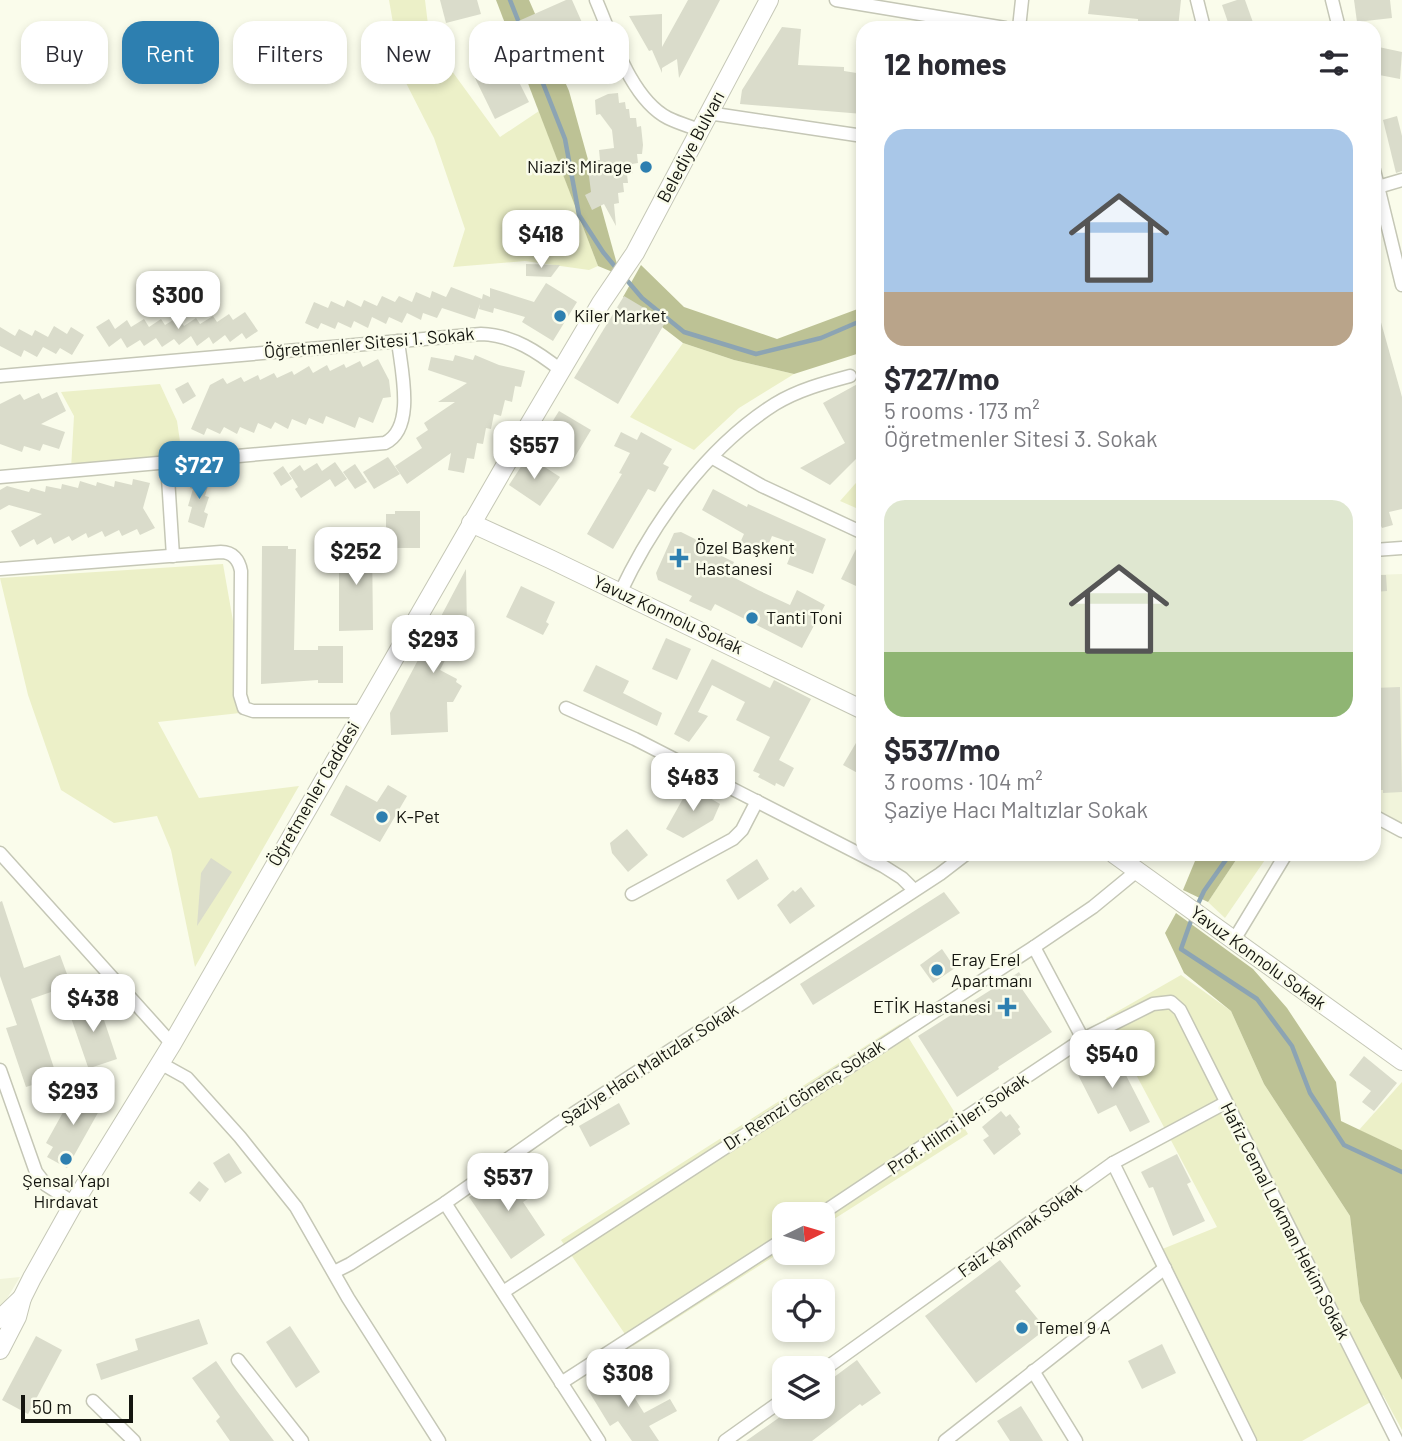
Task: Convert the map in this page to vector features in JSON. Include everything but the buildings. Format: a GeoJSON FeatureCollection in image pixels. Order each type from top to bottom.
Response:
{"type":"FeatureCollection","features":[{"type":"Feature","properties":{"kind":"main road","name":"Belediye Bulvarı"},"geometry":{"type":"LineString","coordinates":[[609,292],[635,253],[769,0]]}},
{"type":"Feature","properties":{"kind":"main road","name":"Öğretmenler Caddesi"},"geometry":{"type":"LineString","coordinates":[[0,1350],[17,1317],[22,1298],[74,1203],[172,1044],[361,711],[609,292]]}},
{"type":"Feature","properties":{"kind":"main road","name":"Yavuz Konnolu Sokak"},"geometry":{"type":"LineString","coordinates":[[471,523],[856,707]]}},
{"type":"Feature","properties":{"kind":"main road","name":"Yavuz Konnolu Sokak"},"geometry":{"type":"LineString","coordinates":[[1124,861],[1402,1061]]}},
{"type":"Feature","properties":{"kind":"main road","name":"Öğretmenler Caddesi"},"geometry":{"type":"LineString","coordinates":[[0,1320],[22,1298]]}},
{"type":"Feature","properties":{"kind":"street"},"geometry":{"type":"LineString","coordinates":[[596,0],[627,69],[645,98],[667,118],[699,130]]}},
{"type":"Feature","properties":{"kind":"street"},"geometry":{"type":"LineString","coordinates":[[836,0],[963,21]]}},
{"type":"Feature","properties":{"kind":"street"},"geometry":{"type":"LineString","coordinates":[[1019,21],[1022,0]]}},
{"type":"Feature","properties":{"kind":"street"},"geometry":{"type":"LineString","coordinates":[[1197,0],[1202,21]]}},
{"type":"Feature","properties":{"kind":"street"},"geometry":{"type":"LineString","coordinates":[[1332,0],[1337,21]]}},
{"type":"Feature","properties":{"kind":"street"},"geometry":{"type":"LineString","coordinates":[[708,113],[856,135]]}},
{"type":"Feature","properties":{"kind":"street"},"geometry":{"type":"LineString","coordinates":[[1381,186],[1402,180]]}},
{"type":"Feature","properties":{"kind":"street"},"geometry":{"type":"LineString","coordinates":[[1381,199],[1402,285]]}},
{"type":"Feature","properties":{"kind":"street","name":"Öğretmenler Sitesi 1. Sokak"},"geometry":{"type":"LineString","coordinates":[[0,376],[481,334],[500,336],[541,355],[562,371]]}},
{"type":"Feature","properties":{"kind":"street"},"geometry":{"type":"LineString","coordinates":[[0,477],[375,445],[392,440],[398,432],[404,411],[398,341]]}},
{"type":"Feature","properties":{"kind":"street"},"geometry":{"type":"LineString","coordinates":[[620,593],[657,526],[693,478],[746,426],[776,404],[816,386],[850,376]]}},
{"type":"Feature","properties":{"kind":"street"},"geometry":{"type":"LineString","coordinates":[[713,458],[762,486],[856,530]]}},
{"type":"Feature","properties":{"kind":"street"},"geometry":{"type":"LineString","coordinates":[[167,462],[173,556]]}},
{"type":"Feature","properties":{"kind":"street"},"geometry":{"type":"LineString","coordinates":[[1381,550],[1402,548]]}},
{"type":"Feature","properties":{"kind":"street"},"geometry":{"type":"LineString","coordinates":[[0,569],[226,552],[239,563],[241,571],[240,695],[244,708],[253,711],[361,711]]}},
{"type":"Feature","properties":{"kind":"street"},"geometry":{"type":"LineString","coordinates":[[566,708],[646,745],[856,852]]}},
{"type":"Feature","properties":{"kind":"street"},"geometry":{"type":"LineString","coordinates":[[632,894],[733,839],[742,830],[757,801]]}},
{"type":"Feature","properties":{"kind":"street"},"geometry":{"type":"LineString","coordinates":[[1381,820],[1402,831]]}},
{"type":"Feature","properties":{"kind":"street"},"geometry":{"type":"LineString","coordinates":[[0,853],[172,1044]]}},
{"type":"Feature","properties":{"kind":"street"},"geometry":{"type":"LineString","coordinates":[[873,861],[902,878],[914,890]]}},
{"type":"Feature","properties":{"kind":"street","name":"Şaziye Hacı Maltızlar Sokak"},"geometry":{"type":"LineString","coordinates":[[334,1272],[444,1203],[559,1123],[957,861]]}},
{"type":"Feature","properties":{"kind":"street"},"geometry":{"type":"LineString","coordinates":[[1234,940],[1282,861]]}},
{"type":"Feature","properties":{"kind":"street","name":"Dr. Remzi Gönenç Sokak"},"geometry":{"type":"LineString","coordinates":[[503,1292],[1034,947],[1093,907],[1138,870]]}},
{"type":"Feature","properties":{"kind":"street"},"geometry":{"type":"LineString","coordinates":[[1034,947],[1083,1039]]}},
{"type":"Feature","properties":{"kind":"street","name":"Prof. Hilmi İleri Sokak"},"geometry":{"type":"LineString","coordinates":[[835,1205],[1083,1039],[1153,1004],[1171,1002]]}},
{"type":"Feature","properties":{"kind":"street","name":"Hafiz Cemal Lokman Hekim Sokak"},"geometry":{"type":"LineString","coordinates":[[1171,1002],[1180,1010],[1397,1441]]}},
{"type":"Feature","properties":{"kind":"street"},"geometry":{"type":"LineString","coordinates":[[160,1063],[187,1078],[240,1137],[296,1207],[348,1298],[439,1441]]}},
{"type":"Feature","properties":{"kind":"street"},"geometry":{"type":"LineString","coordinates":[[0,1070],[36,1172],[46,1185],[74,1203]]}},
{"type":"Feature","properties":{"kind":"street","name":"Faiz Kaymak Sokak"},"geometry":{"type":"LineString","coordinates":[[835,1362],[1113,1163],[1225,1102]]}},
{"type":"Feature","properties":{"kind":"street"},"geometry":{"type":"LineString","coordinates":[[1113,1163],[1250,1441]]}},
{"type":"Feature","properties":{"kind":"street"},"geometry":{"type":"LineString","coordinates":[[444,1203],[599,1441]]}},
{"type":"Feature","properties":{"kind":"street"},"geometry":{"type":"LineString","coordinates":[[561,1383],[772,1247]]}},
{"type":"Feature","properties":{"kind":"street"},"geometry":{"type":"LineString","coordinates":[[945,1441],[1165,1268]]}},
{"type":"Feature","properties":{"kind":"street"},"geometry":{"type":"LineString","coordinates":[[238,1360],[302,1441]]}},
{"type":"Feature","properties":{"kind":"street"},"geometry":{"type":"LineString","coordinates":[[1032,1371],[1076,1441]]}},
{"type":"Feature","properties":{"kind":"street"},"geometry":{"type":"LineString","coordinates":[[93,1401],[134,1441]]}},
{"type":"Feature","properties":{"kind":"street"},"geometry":{"type":"LineString","coordinates":[[725,1441],[772,1408]]}},
{"type":"Feature","properties":{"kind":"shaded area"},"geometry":{"type":"Polygon","coordinates":[[[389,0],[425,0],[428,21],[393,21],[389,0]]]}},
{"type":"Feature","properties":{"kind":"shaded area"},"geometry":{"type":"Polygon","coordinates":[[[455,75],[500,137],[539,111],[598,266],[589,270],[525,261],[453,267],[465,229],[434,138],[407,84],[455,84],[455,75]]]}},
{"type":"Feature","properties":{"kind":"shaded area"},"geometry":{"type":"Polygon","coordinates":[[[683,343],[734,360],[794,374],[739,408],[694,450],[630,417],[683,343]]]}},
{"type":"Feature","properties":{"kind":"shaded area"},"geometry":{"type":"Polygon","coordinates":[[[160,384],[177,421],[182,455],[71,469],[74,416],[61,392],[160,384]]]}},
{"type":"Feature","properties":{"kind":"shaded area"},"geometry":{"type":"Polygon","coordinates":[[[856,483],[856,508],[840,501],[856,483]]]}},
{"type":"Feature","properties":{"kind":"shaded area"},"geometry":{"type":"Polygon","coordinates":[[[223,564],[249,712],[158,722],[199,798],[299,786],[195,967],[171,850],[157,816],[114,823],[61,790],[28,695],[0,578],[223,564]]]}},
{"type":"Feature","properties":{"kind":"shaded area"},"geometry":{"type":"Polygon","coordinates":[[[1402,574],[1402,825],[1381,814],[1381,575],[1402,574]]]}},
{"type":"Feature","properties":{"kind":"shaded area"},"geometry":{"type":"Polygon","coordinates":[[[1235,861],[1264,861],[1225,918],[1208,902],[1235,861]]]}},
{"type":"Feature","properties":{"kind":"shaded area"},"geometry":{"type":"Polygon","coordinates":[[[1181,975],[1231,1011],[1264,1084],[1350,1216],[1360,1301],[1402,1380],[1402,1430],[1383,1395],[1302,1441],[1242,1441],[1150,1254],[1217,1227],[1106,1018],[1181,975]]]}},
{"type":"Feature","properties":{"kind":"shaded area"},"geometry":{"type":"Polygon","coordinates":[[[900,1024],[968,1134],[835,1218],[835,1202],[772,1202],[772,1258],[633,1346],[561,1240],[900,1024]]]}},
{"type":"Feature","properties":{"kind":"shaded area"},"geometry":{"type":"Polygon","coordinates":[[[1402,1082],[1402,1150],[1359,1130],[1402,1082]]]}},
{"type":"Feature","properties":{"kind":"shaded area"},"geometry":{"type":"Polygon","coordinates":[[[20,1277],[0,1310],[0,1279],[20,1277]]]}},
{"type":"Feature","properties":{"kind":"green space"},"geometry":{"type":"Polygon","coordinates":[[[496,0],[529,0],[538,21],[504,21],[496,0]]]}},
{"type":"Feature","properties":{"kind":"green space"},"geometry":{"type":"Polygon","coordinates":[[[528,84],[566,84],[569,91],[620,275],[598,266],[528,84]]]}},
{"type":"Feature","properties":{"kind":"green space"},"geometry":{"type":"Polygon","coordinates":[[[641,265],[684,307],[777,339],[856,310],[856,354],[794,374],[734,360],[683,343],[623,297],[641,265]]]}},
{"type":"Feature","properties":{"kind":"green space"},"geometry":{"type":"Polygon","coordinates":[[[1195,861],[1235,861],[1208,902],[1183,890],[1195,861]]]}},
{"type":"Feature","properties":{"kind":"green space"},"geometry":{"type":"Polygon","coordinates":[[[1176,913],[1253,969],[1287,1008],[1336,1082],[1341,1121],[1402,1150],[1402,1380],[1360,1301],[1350,1216],[1264,1084],[1231,1011],[1184,973],[1165,933],[1176,913]]]}},
{"type":"Feature","properties":{"kind":"waterway"},"geometry":{"type":"LineString","coordinates":[[510,0],[565,139],[579,215],[617,269]]}},
{"type":"Feature","properties":{"kind":"waterway"},"geometry":{"type":"LineString","coordinates":[[625,278],[642,298],[684,332],[756,354],[821,338],[856,323]]}},
{"type":"Feature","properties":{"kind":"waterway"},"geometry":{"type":"LineString","coordinates":[[1197,906],[1225,861]]}},
{"type":"Feature","properties":{"kind":"waterway"},"geometry":{"type":"LineString","coordinates":[[1192,918],[1181,949],[1257,999],[1292,1046],[1310,1093],[1344,1145],[1402,1172]]}},
{"type":"Feature","properties":{"kind":"place","name":"Niazi's Mirage"},"geometry":{"type":"Point","coordinates":[646,167]}},
{"type":"Feature","properties":{"kind":"place","name":"Kiler Market"},"geometry":{"type":"Point","coordinates":[560,316]}},
{"type":"Feature","properties":{"kind":"place","name":"Özel Başkent Hastanesi"},"geometry":{"type":"Point","coordinates":[679,558]}},
{"type":"Feature","properties":{"kind":"place","name":"Tanti Toni"},"geometry":{"type":"Point","coordinates":[752,618]}},
{"type":"Feature","properties":{"kind":"place","name":"K-Pet"},"geometry":{"type":"Point","coordinates":[382,817]}},
{"type":"Feature","properties":{"kind":"place","name":"Eray Erel Apartmanı"},"geometry":{"type":"Point","coordinates":[937,970]}},
{"type":"Feature","properties":{"kind":"place","name":"ETİK Hastanesi"},"geometry":{"type":"Point","coordinates":[1007,1007]}},
{"type":"Feature","properties":{"kind":"place","name":"Şensal Yapı Hırdavat"},"geometry":{"type":"Point","coordinates":[66,1159]}},
{"type":"Feature","properties":{"kind":"place","name":"Temel 9 A"},"geometry":{"type":"Point","coordinates":[1022,1328]}}]}
